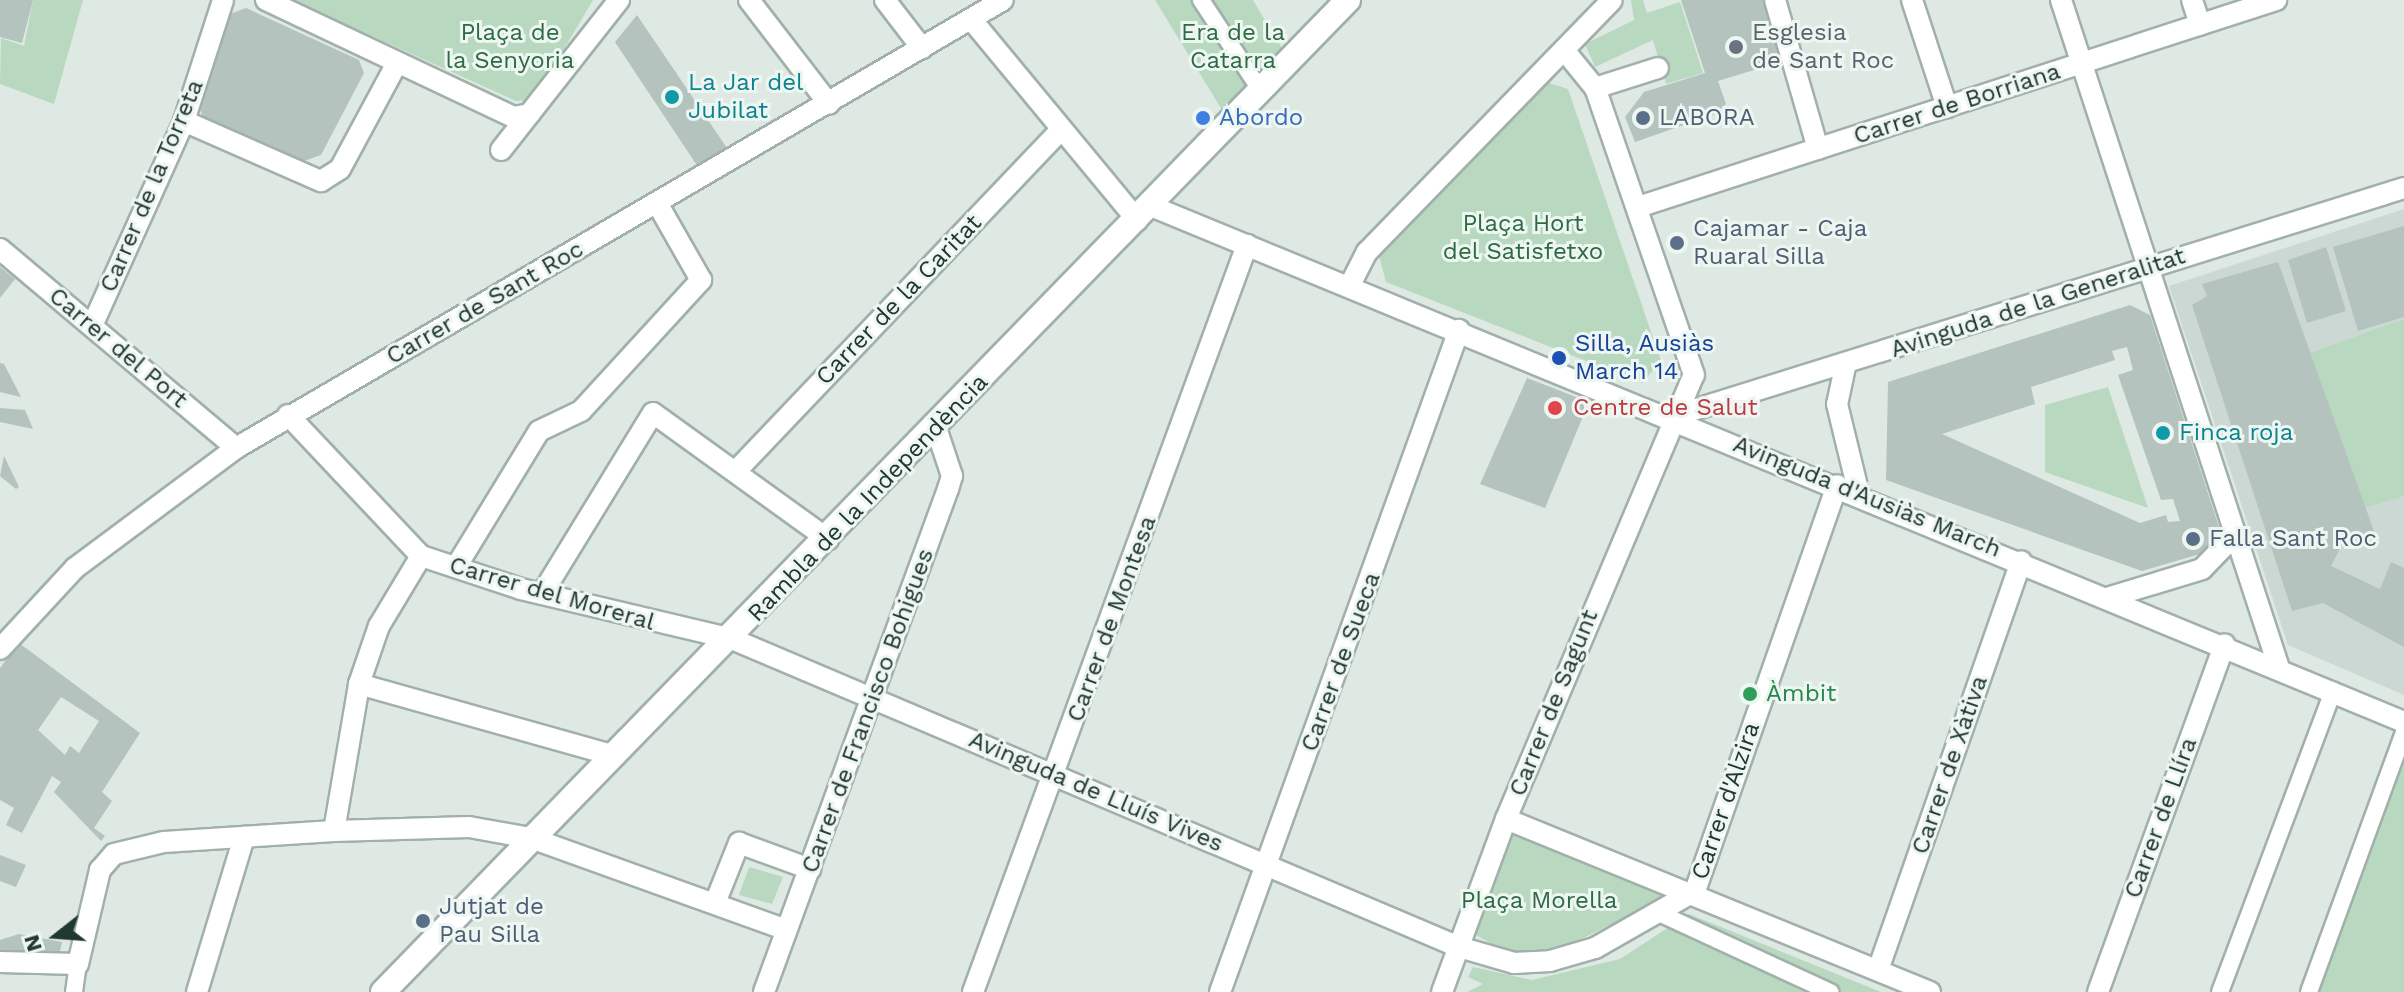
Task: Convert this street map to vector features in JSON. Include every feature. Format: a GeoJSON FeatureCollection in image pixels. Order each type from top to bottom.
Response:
{"type":"FeatureCollection","features":[{"type":"Feature","properties":{"kind":"street","name":"Carrer de la Torreta"},"geometry":{"type":"LineString","coordinates":[[92,326],[184,121],[223,0]]}},
{"type":"Feature","properties":{"kind":"street"},"geometry":{"type":"LineString","coordinates":[[266,0],[514,117],[530,114]]}},
{"type":"Feature","properties":{"kind":"street"},"geometry":{"type":"LineString","coordinates":[[501,150],[619,0]]}},
{"type":"Feature","properties":{"kind":"street"},"geometry":{"type":"LineString","coordinates":[[749,0],[829,104]]}},
{"type":"Feature","properties":{"kind":"street"},"geometry":{"type":"LineString","coordinates":[[885,0],[922,48]]}},
{"type":"Feature","properties":{"kind":"street","name":"Carrer de Sant Roc"},"geometry":{"type":"LineString","coordinates":[[0,649],[75,568],[236,448],[1003,0]]}},
{"type":"Feature","properties":{"kind":"street"},"geometry":{"type":"LineString","coordinates":[[1201,0],[1261,91]]}},
{"type":"Feature","properties":{"kind":"street","name":"Rambla de la Independència"},"geometry":{"type":"LineString","coordinates":[[383,992],[531,838],[732,639],[1348,0]]}},
{"type":"Feature","properties":{"kind":"street"},"geometry":{"type":"LineString","coordinates":[[1350,285],[1367,252],[1612,0]]}},
{"type":"Feature","properties":{"kind":"street"},"geometry":{"type":"LineString","coordinates":[[1775,0],[1818,149]]}},
{"type":"Feature","properties":{"kind":"street"},"geometry":{"type":"LineString","coordinates":[[1912,0],[1947,107]]}},
{"type":"Feature","properties":{"kind":"street"},"geometry":{"type":"LineString","coordinates":[[2061,0],[2148,264],[2232,538],[2278,665]]}},
{"type":"Feature","properties":{"kind":"street"},"geometry":{"type":"LineString","coordinates":[[2192,0],[2200,25]]}},
{"type":"Feature","properties":{"kind":"street","name":"Carrer de Borriana"},"geometry":{"type":"LineString","coordinates":[[1638,207],[2276,0]]}},
{"type":"Feature","properties":{"kind":"street"},"geometry":{"type":"LineString","coordinates":[[971,19],[1062,129],[1144,213]]}},
{"type":"Feature","properties":{"kind":"street","name":"Carrer de Sagunt"},"geometry":{"type":"LineString","coordinates":[[1442,992],[1506,819],[1671,417],[1694,375],[1595,88],[1564,50]]}},
{"type":"Feature","properties":{"kind":"street"},"geometry":{"type":"LineString","coordinates":[[184,121],[321,181],[340,169],[397,63]]}},
{"type":"Feature","properties":{"kind":"street"},"geometry":{"type":"LineString","coordinates":[[1595,88],[1658,68]]}},
{"type":"Feature","properties":{"kind":"street","name":"Carrer de la Caritat"},"geometry":{"type":"LineString","coordinates":[[736,471],[1062,129]]}},
{"type":"Feature","properties":{"kind":"street","name":"Avinguda de la Generalitat"},"geometry":{"type":"LineString","coordinates":[[1671,417],[1845,367],[2148,264],[2404,188]]}},
{"type":"Feature","properties":{"kind":"street"},"geometry":{"type":"LineString","coordinates":[[456,567],[539,431],[581,411],[701,280],[657,203]]}},
{"type":"Feature","properties":{"kind":"street","name":"Avinguda d'Ausiàs March"},"geometry":{"type":"LineString","coordinates":[[1144,213],[1247,245],[1350,285],[2278,665],[2404,722]]}},
{"type":"Feature","properties":{"kind":"street","name":"Carrer de Montesa"},"geometry":{"type":"LineString","coordinates":[[973,992],[1056,775],[1247,245]]}},
{"type":"Feature","properties":{"kind":"street","name":"Carrer del Port"},"geometry":{"type":"LineString","coordinates":[[0,249],[236,448]]}},
{"type":"Feature","properties":{"kind":"street","name":"Carrer de Sueca"},"geometry":{"type":"LineString","coordinates":[[1220,992],[1459,330]]}},
{"type":"Feature","properties":{"kind":"street"},"geometry":{"type":"LineString","coordinates":[[1845,367],[1837,404],[1859,494]]}},
{"type":"Feature","properties":{"kind":"street"},"geometry":{"type":"LineString","coordinates":[[542,594],[653,413],[828,539]]}},
{"type":"Feature","properties":{"kind":"street","name":"Carrer del Moreral"},"geometry":{"type":"LineString","coordinates":[[288,415],[421,556],[542,594],[732,639]]}},
{"type":"Feature","properties":{"kind":"street","name":"Carrer de Francisco Bohigues"},"geometry":{"type":"LineString","coordinates":[[764,992],[874,699],[952,476],[936,428]]}},
{"type":"Feature","properties":{"kind":"street","name":"Carrer d'Alzira"},"geometry":{"type":"LineString","coordinates":[[1695,891],[1837,485]]}},
{"type":"Feature","properties":{"kind":"street"},"geometry":{"type":"LineString","coordinates":[[2110,597],[2202,569],[2232,538]]}},
{"type":"Feature","properties":{"kind":"street"},"geometry":{"type":"LineString","coordinates":[[334,831],[359,684],[379,626],[421,556]]}},
{"type":"Feature","properties":{"kind":"street","name":"Carrer de Xàtiva"},"geometry":{"type":"LineString","coordinates":[[1878,970],[2021,561]]}},
{"type":"Feature","properties":{"kind":"street","name":"Avinguda de Lluís Vives"},"geometry":{"type":"LineString","coordinates":[[732,639],[1459,947],[1514,963],[1550,961],[1595,948],[1695,891]]}},
{"type":"Feature","properties":{"kind":"street","name":"Carrer de Llíra"},"geometry":{"type":"LineString","coordinates":[[2098,992],[2225,644]]}},
{"type":"Feature","properties":{"kind":"street"},"geometry":{"type":"LineString","coordinates":[[359,684],[615,756]]}},
{"type":"Feature","properties":{"kind":"street"},"geometry":{"type":"LineString","coordinates":[[2220,992],[2333,691]]}},
{"type":"Feature","properties":{"kind":"street"},"geometry":{"type":"LineString","coordinates":[[2309,992],[2404,733]]}},
{"type":"Feature","properties":{"kind":"street"},"geometry":{"type":"LineString","coordinates":[[1506,819],[1695,891],[1930,992]]}},
{"type":"Feature","properties":{"kind":"street"},"geometry":{"type":"LineString","coordinates":[[74,992],[100,870],[114,854],[244,837],[469,827],[531,838],[786,930]]}},
{"type":"Feature","properties":{"kind":"street"},"geometry":{"type":"LineString","coordinates":[[197,992],[244,837]]}},
{"type":"Feature","properties":{"kind":"street"},"geometry":{"type":"LineString","coordinates":[[715,903],[739,843],[810,869]]}},
{"type":"Feature","properties":{"kind":"street"},"geometry":{"type":"LineString","coordinates":[[1657,912],[1830,992]]}},
{"type":"Feature","properties":{"kind":"street"},"geometry":{"type":"LineString","coordinates":[[0,962],[78,964]]}},
{"type":"Feature","properties":{"kind":"shaded area"},"geometry":{"type":"Polygon","coordinates":[[[2404,209],[2404,695],[2288,645],[2169,286],[2404,209]]]}},
{"type":"Feature","properties":{"kind":"green space"},"geometry":{"type":"Polygon","coordinates":[[[33,0],[83,0],[54,104],[0,84],[1,38],[24,46],[33,0]]]}},
{"type":"Feature","properties":{"kind":"green space","name":"Plaça de la Senyoria"},"geometry":{"type":"Polygon","coordinates":[[[292,0],[593,0],[534,100],[516,101],[292,0]]]}},
{"type":"Feature","properties":{"kind":"green space","name":"Era de la Catarra"},"geometry":{"type":"Polygon","coordinates":[[[1155,0],[1253,0],[1289,60],[1230,123],[1155,0]]]}},
{"type":"Feature","properties":{"kind":"green space"},"geometry":{"type":"Polygon","coordinates":[[[1631,0],[1643,0],[1647,13],[1680,2],[1703,73],[1666,84],[1653,40],[1595,67],[1585,44],[1634,20],[1631,0]]]}},
{"type":"Feature","properties":{"kind":"green space","name":"Plaça Hort del Satisfetxo"},"geometry":{"type":"Polygon","coordinates":[[[1546,82],[1568,89],[1661,361],[1642,383],[1386,282],[1378,252],[1546,82]]]}},
{"type":"Feature","properties":{"kind":"green space"},"geometry":{"type":"Polygon","coordinates":[[[2404,319],[2404,496],[2365,508],[2310,353],[2404,319]]]}},
{"type":"Feature","properties":{"kind":"green space"},"geometry":{"type":"Polygon","coordinates":[[[2108,387],[2148,508],[2045,472],[2045,405],[2108,387]]]}},
{"type":"Feature","properties":{"kind":"green space"},"geometry":{"type":"Polygon","coordinates":[[[2404,752],[2404,992],[2320,992],[2404,752]]]}},
{"type":"Feature","properties":{"kind":"green space","name":"Plaça Morella"},"geometry":{"type":"Polygon","coordinates":[[[1510,833],[1670,895],[1547,956],[1511,955],[1471,932],[1510,833]]]}},
{"type":"Feature","properties":{"kind":"green space"},"geometry":{"type":"Polygon","coordinates":[[[749,867],[783,877],[772,904],[739,895],[749,867]]]}},
{"type":"Feature","properties":{"kind":"green space"},"geometry":{"type":"Polygon","coordinates":[[[1689,914],[1881,992],[1467,992],[1483,984],[1468,977],[1473,967],[1532,980],[1620,959],[1689,914]]]}},
{"type":"Feature","properties":{"kind":"building"},"geometry":{"type":"Polygon","coordinates":[[[0,0],[33,0],[22,43],[0,37],[0,0]]]}},
{"type":"Feature","properties":{"kind":"building"},"geometry":{"type":"Polygon","coordinates":[[[1681,0],[1767,0],[1780,62],[1718,81],[1726,104],[1715,114],[1635,142],[1625,117],[1644,92],[1705,73],[1681,0]]]}},
{"type":"Feature","properties":{"kind":"building"},"geometry":{"type":"Polygon","coordinates":[[[246,8],[359,60],[364,73],[321,155],[304,161],[203,118],[198,103],[230,14],[246,8]]]}},
{"type":"Feature","properties":{"kind":"building","name":"La Jar del Jubilat"},"geometry":{"type":"Polygon","coordinates":[[[637,15],[729,151],[700,170],[615,42],[637,15]]]}},
{"type":"Feature","properties":{"kind":"building"},"geometry":{"type":"Polygon","coordinates":[[[2404,226],[2404,317],[2358,331],[2333,247],[2404,226]]]}},
{"type":"Feature","properties":{"kind":"building"},"geometry":{"type":"Polygon","coordinates":[[[2326,247],[2346,311],[2307,323],[2288,260],[2326,247]]]}},
{"type":"Feature","properties":{"kind":"building"},"geometry":{"type":"Polygon","coordinates":[[[2278,262],[2375,534],[2343,543],[2331,566],[2380,589],[2391,562],[2404,568],[2404,647],[2323,603],[2292,611],[2192,305],[2207,296],[2202,284],[2278,262]]]}},
{"type":"Feature","properties":{"kind":"building"},"geometry":{"type":"Polygon","coordinates":[[[0,267],[15,279],[0,298],[0,267]]]}},
{"type":"Feature","properties":{"kind":"building"},"geometry":{"type":"Polygon","coordinates":[[[2130,305],[2150,315],[2220,530],[2210,551],[2142,571],[1886,480],[1888,382],[2130,305]],[[2127,347],[2112,351],[2115,360],[2031,387],[2035,404],[1942,434],[2140,523],[2166,515],[2168,522],[2180,521],[2173,499],[2161,500],[2118,375],[2133,370],[2127,347]]]}},
{"type":"Feature","properties":{"kind":"building"},"geometry":{"type":"Polygon","coordinates":[[[0,363],[4,364],[21,397],[0,392],[0,363]]]}},
{"type":"Feature","properties":{"kind":"building"},"geometry":{"type":"Polygon","coordinates":[[[1527,378],[1589,402],[1545,508],[1480,484],[1527,378]]]}},
{"type":"Feature","properties":{"kind":"building"},"geometry":{"type":"Polygon","coordinates":[[[0,408],[25,410],[33,429],[0,422],[0,408]]]}},
{"type":"Feature","properties":{"kind":"building"},"geometry":{"type":"Polygon","coordinates":[[[4,456],[19,487],[16,489],[0,476],[4,456]]]}},
{"type":"Feature","properties":{"kind":"building"},"geometry":{"type":"Polygon","coordinates":[[[19,643],[140,733],[102,792],[112,801],[94,828],[105,836],[101,841],[54,792],[61,782],[52,776],[22,833],[6,825],[14,808],[0,800],[0,668],[19,643]],[[61,697],[38,730],[65,755],[70,746],[79,753],[99,721],[61,697]]]}},
{"type":"Feature","properties":{"kind":"building"},"geometry":{"type":"Polygon","coordinates":[[[0,855],[26,865],[16,887],[0,881],[0,855]]]}},
{"type":"Feature","properties":{"kind":"building"},"geometry":{"type":"Polygon","coordinates":[[[19,934],[62,942],[60,951],[45,959],[0,959],[0,940],[19,934]]]}},
{"type":"Feature","properties":{"kind":"place","name":"Esglesia de Sant Roc"},"geometry":{"type":"Point","coordinates":[1736,47]}},
{"type":"Feature","properties":{"kind":"place","name":"La Jar del Jubilat"},"geometry":{"type":"Point","coordinates":[672,97]}},
{"type":"Feature","properties":{"kind":"place","name":"Abordo"},"geometry":{"type":"Point","coordinates":[1203,118]}},
{"type":"Feature","properties":{"kind":"place","name":"LABORA"},"geometry":{"type":"Point","coordinates":[1643,118]}},
{"type":"Feature","properties":{"kind":"place","name":"Cajamar - Caja Ruaral Silla"},"geometry":{"type":"Point","coordinates":[1677,243]}},
{"type":"Feature","properties":{"kind":"place","name":"Silla, Ausiàs March 14"},"geometry":{"type":"Point","coordinates":[1559,358]}},
{"type":"Feature","properties":{"kind":"place","name":"Centre de Salut"},"geometry":{"type":"Point","coordinates":[1555,408]}},
{"type":"Feature","properties":{"kind":"place","name":"Finca roja"},"geometry":{"type":"Point","coordinates":[2163,433]}},
{"type":"Feature","properties":{"kind":"place","name":"Falla Sant Roc"},"geometry":{"type":"Point","coordinates":[2193,539]}},
{"type":"Feature","properties":{"kind":"place","name":"Àmbit"},"geometry":{"type":"Point","coordinates":[1750,694]}},
{"type":"Feature","properties":{"kind":"place","name":"Jutjat de Pau Silla"},"geometry":{"type":"Point","coordinates":[423,921]}}]}
